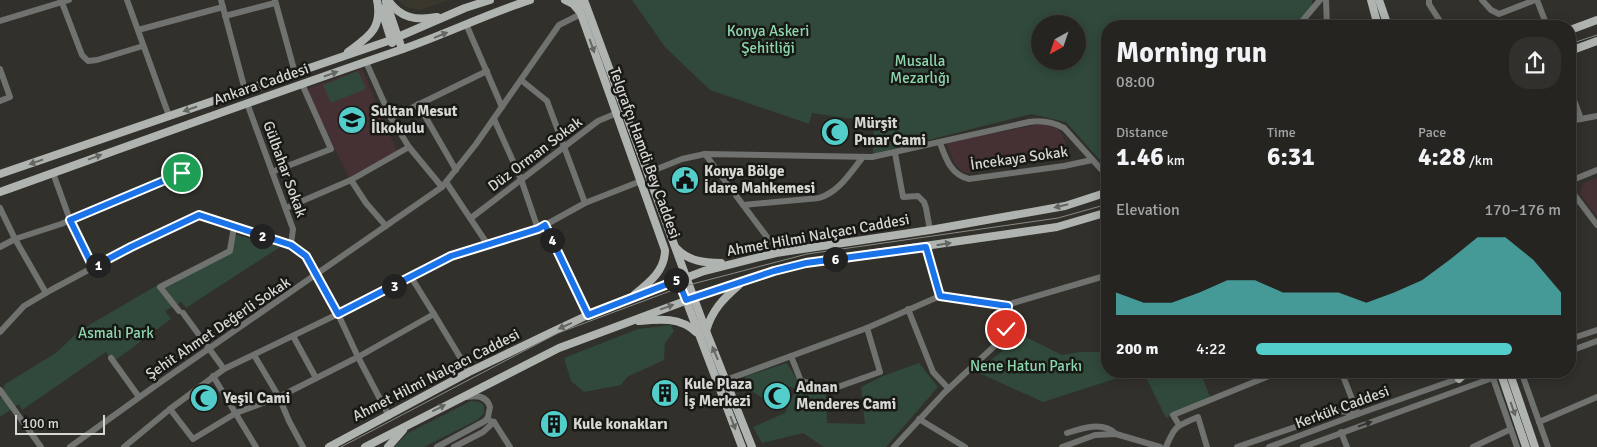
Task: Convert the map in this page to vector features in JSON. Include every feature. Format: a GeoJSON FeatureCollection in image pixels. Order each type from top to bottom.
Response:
{"type":"FeatureCollection","features":[{"type":"Feature","properties":{"kind":"main road"},"geometry":{"type":"LineString","coordinates":[[377,0],[398,50]]}},
{"type":"Feature","properties":{"kind":"main road"},"geometry":{"type":"LineString","coordinates":[[342,56],[369,36],[376,26],[378,15],[377,0]]}},
{"type":"Feature","properties":{"kind":"main road"},"geometry":{"type":"LineString","coordinates":[[386,0],[394,38]]}},
{"type":"Feature","properties":{"kind":"main road"},"geometry":{"type":"LineString","coordinates":[[386,0],[403,15],[416,19],[442,16],[465,8]]}},
{"type":"Feature","properties":{"kind":"main road","name":"Ankara Caddesi"},"geometry":{"type":"LineString","coordinates":[[0,174],[394,38],[465,8],[490,0]]}},
{"type":"Feature","properties":{"kind":"main road","name":"Ankara Caddesi"},"geometry":{"type":"LineString","coordinates":[[0,192],[366,62],[530,0]]}},
{"type":"Feature","properties":{"kind":"main road"},"geometry":{"type":"LineString","coordinates":[[565,0],[585,12],[591,0]]}},
{"type":"Feature","properties":{"kind":"main road","name":"Telgrafçı Hamdi Bey Caddesi"},"geometry":{"type":"LineString","coordinates":[[576,0],[585,12],[648,173],[673,244],[687,277],[702,332]]}},
{"type":"Feature","properties":{"kind":"main road","name":"Telgrafçı Hamdi Bey Caddesi"},"geometry":{"type":"LineString","coordinates":[[584,0],[585,12],[617,113],[662,239],[665,256],[658,274],[623,302]]}},
{"type":"Feature","properties":{"kind":"main road"},"geometry":{"type":"LineString","coordinates":[[1372,0],[1377,20]]}},
{"type":"Feature","properties":{"kind":"main road"},"geometry":{"type":"LineString","coordinates":[[1379,0],[1386,20]]}},
{"type":"Feature","properties":{"kind":"main road"},"geometry":{"type":"LineString","coordinates":[[1576,28],[1597,20]]}},
{"type":"Feature","properties":{"kind":"main road"},"geometry":{"type":"LineString","coordinates":[[1576,49],[1597,41]]}},
{"type":"Feature","properties":{"kind":"main road","name":"Ahmet Hilmi Nalçacı Caddesi"},"geometry":{"type":"LineString","coordinates":[[329,447],[469,372],[588,315],[687,277],[733,263],[795,250],[930,230],[1065,206],[1101,194]]}},
{"type":"Feature","properties":{"kind":"main road","name":"Ahmet Hilmi Nalçacı Caddesi"},"geometry":{"type":"LineString","coordinates":[[365,447],[552,351],[686,300],[774,271],[806,263],[926,247],[1057,226],[1101,214]]}},
{"type":"Feature","properties":{"kind":"main road"},"geometry":{"type":"LineString","coordinates":[[673,244],[683,254],[695,260],[713,263],[733,263]]}},
{"type":"Feature","properties":{"kind":"main road"},"geometry":{"type":"LineString","coordinates":[[678,280],[726,380],[752,447]]}},
{"type":"Feature","properties":{"kind":"main road"},"geometry":{"type":"LineString","coordinates":[[702,332],[718,304],[743,281]]}},
{"type":"Feature","properties":{"kind":"main road"},"geometry":{"type":"LineString","coordinates":[[630,322],[669,319],[702,332],[742,447]]}},
{"type":"Feature","properties":{"kind":"main road"},"geometry":{"type":"LineString","coordinates":[[1508,378],[1526,447]]}},
{"type":"Feature","properties":{"kind":"main road"},"geometry":{"type":"LineString","coordinates":[[1508,378],[1535,447]]}},
{"type":"Feature","properties":{"kind":"main road"},"geometry":{"type":"LineString","coordinates":[[389,447],[412,422]]}},
{"type":"Feature","properties":{"kind":"street"},"geometry":{"type":"LineString","coordinates":[[0,21],[69,0]]}},
{"type":"Feature","properties":{"kind":"street"},"geometry":{"type":"LineString","coordinates":[[127,0],[169,116]]}},
{"type":"Feature","properties":{"kind":"street"},"geometry":{"type":"LineString","coordinates":[[1303,20],[1320,0]]}},
{"type":"Feature","properties":{"kind":"street"},"geometry":{"type":"LineString","coordinates":[[1326,0],[1327,20]]}},
{"type":"Feature","properties":{"kind":"street"},"geometry":{"type":"LineString","coordinates":[[1429,0],[1429,4],[1439,20]]}},
{"type":"Feature","properties":{"kind":"street"},"geometry":{"type":"LineString","coordinates":[[1482,0],[1491,10],[1499,14],[1536,0],[1544,20]]}},
{"type":"Feature","properties":{"kind":"street"},"geometry":{"type":"LineString","coordinates":[[61,1],[82,55],[88,61],[143,46]]}},
{"type":"Feature","properties":{"kind":"street"},"geometry":{"type":"LineString","coordinates":[[225,16],[275,1],[295,73]]}},
{"type":"Feature","properties":{"kind":"street"},"geometry":{"type":"LineString","coordinates":[[138,30],[222,3],[245,90]]}},
{"type":"Feature","properties":{"kind":"street","name":"Şehit Ahmet Değerli Sokak"},"geometry":{"type":"LineString","coordinates":[[70,447],[444,184],[494,119],[559,24],[585,12]]}},
{"type":"Feature","properties":{"kind":"street"},"geometry":{"type":"LineString","coordinates":[[466,24],[502,106]]}},
{"type":"Feature","properties":{"kind":"street"},"geometry":{"type":"LineString","coordinates":[[366,62],[391,118],[409,147],[444,184],[471,218],[488,245]]}},
{"type":"Feature","properties":{"kind":"street"},"geometry":{"type":"LineString","coordinates":[[0,69],[10,97],[0,101]]}},
{"type":"Feature","properties":{"kind":"street"},"geometry":{"type":"LineString","coordinates":[[391,118],[487,72]]}},
{"type":"Feature","properties":{"kind":"street"},"geometry":{"type":"LineString","coordinates":[[521,80],[547,101],[585,203]]}},
{"type":"Feature","properties":{"kind":"street"},"geometry":{"type":"LineString","coordinates":[[272,172],[331,149],[302,84]]}},
{"type":"Feature","properties":{"kind":"street","name":"Gülbahar Sokak"},"geometry":{"type":"LineString","coordinates":[[247,103],[293,229],[291,245]]}},
{"type":"Feature","properties":{"kind":"street"},"geometry":{"type":"LineString","coordinates":[[418,104],[456,170]]}},
{"type":"Feature","properties":{"kind":"street"},"geometry":{"type":"LineString","coordinates":[[1576,105],[1581,119]]}},
{"type":"Feature","properties":{"kind":"street","name":"Düz Orman Sokak"},"geometry":{"type":"LineString","coordinates":[[471,218],[598,121],[617,113]]}},
{"type":"Feature","properties":{"kind":"street"},"geometry":{"type":"LineString","coordinates":[[1576,120],[1597,116]]}},
{"type":"Feature","properties":{"kind":"street"},"geometry":{"type":"LineString","coordinates":[[494,119],[521,179],[538,229]]}},
{"type":"Feature","properties":{"kind":"street"},"geometry":{"type":"LineString","coordinates":[[648,173],[682,159],[705,154],[864,157],[895,153],[1029,122],[1042,121],[1057,124],[1064,128],[1101,170]]}},
{"type":"Feature","properties":{"kind":"street","name":"İncekaya Sokak"},"geometry":{"type":"LineString","coordinates":[[940,142],[951,168],[963,178],[969,179],[1064,166],[1092,160]]}},
{"type":"Feature","properties":{"kind":"street"},"geometry":{"type":"LineString","coordinates":[[286,208],[351,180],[409,147]]}},
{"type":"Feature","properties":{"kind":"street"},"geometry":{"type":"LineString","coordinates":[[895,153],[903,197],[918,196],[924,202],[930,230]]}},
{"type":"Feature","properties":{"kind":"street"},"geometry":{"type":"LineString","coordinates":[[705,154],[770,241]]}},
{"type":"Feature","properties":{"kind":"street"},"geometry":{"type":"LineString","coordinates":[[743,205],[819,198],[828,195],[841,184],[864,157]]}},
{"type":"Feature","properties":{"kind":"street"},"geometry":{"type":"LineString","coordinates":[[1576,179],[1597,170]]}},
{"type":"Feature","properties":{"kind":"street"},"geometry":{"type":"LineString","coordinates":[[53,173],[70,220],[93,267]]}},
{"type":"Feature","properties":{"kind":"street"},"geometry":{"type":"LineString","coordinates":[[0,247],[15,239],[70,220],[182,173]]}},
{"type":"Feature","properties":{"kind":"street"},"geometry":{"type":"LineString","coordinates":[[351,180],[366,203],[386,226]]}},
{"type":"Feature","properties":{"kind":"street"},"geometry":{"type":"LineString","coordinates":[[124,447],[224,368],[338,314],[451,256],[538,229],[585,203],[641,181]]}},
{"type":"Feature","properties":{"kind":"street"},"geometry":{"type":"LineString","coordinates":[[1576,199],[1597,225]]}},
{"type":"Feature","properties":{"kind":"street"},"geometry":{"type":"LineString","coordinates":[[0,208],[15,239],[46,293]]}},
{"type":"Feature","properties":{"kind":"street"},"geometry":{"type":"LineString","coordinates":[[0,332],[24,306],[46,293],[131,247],[199,215],[291,245],[306,256],[338,314],[389,416]]}},
{"type":"Feature","properties":{"kind":"street"},"geometry":{"type":"LineString","coordinates":[[545,225],[588,315]]}},
{"type":"Feature","properties":{"kind":"street"},"geometry":{"type":"LineString","coordinates":[[224,368],[160,287],[230,251],[234,226]]}},
{"type":"Feature","properties":{"kind":"street"},"geometry":{"type":"LineString","coordinates":[[926,247],[940,296]]}},
{"type":"Feature","properties":{"kind":"street"},"geometry":{"type":"LineString","coordinates":[[411,277],[469,372]]}},
{"type":"Feature","properties":{"kind":"street"},"geometry":{"type":"LineString","coordinates":[[726,380],[867,328],[940,296],[1011,304],[1101,277]]}},
{"type":"Feature","properties":{"kind":"street"},"geometry":{"type":"LineString","coordinates":[[894,447],[948,388],[1002,339],[1011,304]]}},
{"type":"Feature","properties":{"kind":"street"},"geometry":{"type":"LineString","coordinates":[[908,309],[933,372],[948,388]]}},
{"type":"Feature","properties":{"kind":"street"},"geometry":{"type":"LineString","coordinates":[[170,409],[193,439],[236,412],[279,396],[316,378],[358,357],[434,314]]}},
{"type":"Feature","properties":{"kind":"street"},"geometry":{"type":"LineString","coordinates":[[791,356],[801,381],[832,388],[880,372],[867,328]]}},
{"type":"Feature","properties":{"kind":"street"},"geometry":{"type":"LineString","coordinates":[[1576,337],[1597,330]]}},
{"type":"Feature","properties":{"kind":"street"},"geometry":{"type":"LineString","coordinates":[[293,336],[316,378]]}},
{"type":"Feature","properties":{"kind":"street"},"geometry":{"type":"LineString","coordinates":[[1576,349],[1597,341]]}},
{"type":"Feature","properties":{"kind":"street"},"geometry":{"type":"LineString","coordinates":[[254,355],[279,396],[302,447]]}},
{"type":"Feature","properties":{"kind":"street"},"geometry":{"type":"LineString","coordinates":[[111,358],[139,397]]}},
{"type":"Feature","properties":{"kind":"street"},"geometry":{"type":"LineString","coordinates":[[213,376],[256,447]]}},
{"type":"Feature","properties":{"kind":"street"},"geometry":{"type":"LineString","coordinates":[[1179,425],[1173,415],[1263,378]]}},
{"type":"Feature","properties":{"kind":"street"},"geometry":{"type":"LineString","coordinates":[[1237,447],[1342,412],[1358,414],[1344,378]]}},
{"type":"Feature","properties":{"kind":"street","name":"Kerkük Caddesi"},"geometry":{"type":"LineString","coordinates":[[1269,447],[1464,378]]}},
{"type":"Feature","properties":{"kind":"street"},"geometry":{"type":"LineString","coordinates":[[1493,378],[1517,447]]}},
{"type":"Feature","properties":{"kind":"street","name":"Kerkük Caddesi"},"geometry":{"type":"LineString","coordinates":[[1303,447],[1493,378]]}},
{"type":"Feature","properties":{"kind":"street"},"geometry":{"type":"LineString","coordinates":[[1523,378],[1548,447]]}},
{"type":"Feature","properties":{"kind":"street"},"geometry":{"type":"LineString","coordinates":[[1,393],[40,447]]}},
{"type":"Feature","properties":{"kind":"street"},"geometry":{"type":"LineString","coordinates":[[437,447],[485,421],[490,412],[490,407],[485,399],[477,395],[458,398]]}},
{"type":"Feature","properties":{"kind":"street"},"geometry":{"type":"LineString","coordinates":[[1539,422],[1597,397]]}},
{"type":"Feature","properties":{"kind":"street"},"geometry":{"type":"LineString","coordinates":[[1166,447],[1172,432],[1179,425],[1198,418],[1207,447]]}},
{"type":"Feature","properties":{"kind":"street"},"geometry":{"type":"LineString","coordinates":[[919,419],[966,447]]}},
{"type":"Feature","properties":{"kind":"street"},"geometry":{"type":"LineString","coordinates":[[485,421],[494,422]]}},
{"type":"Feature","properties":{"kind":"street"},"geometry":{"type":"LineString","coordinates":[[454,447],[468,444],[494,422]]}},
{"type":"Feature","properties":{"kind":"street"},"geometry":{"type":"LineString","coordinates":[[494,422],[510,447]]}},
{"type":"Feature","properties":{"kind":"street"},"geometry":{"type":"LineString","coordinates":[[1067,433],[1082,428],[1100,426],[1116,434]]}},
{"type":"Feature","properties":{"kind":"street"},"geometry":{"type":"LineString","coordinates":[[1473,447],[1510,429]]}},
{"type":"Feature","properties":{"kind":"street"},"geometry":{"type":"LineString","coordinates":[[1341,432],[1347,447]]}},
{"type":"Feature","properties":{"kind":"street"},"geometry":{"type":"LineString","coordinates":[[1062,447],[1095,435],[1116,434],[1160,447]]}},
{"type":"Feature","properties":{"kind":"shaded area"},"geometry":{"type":"Polygon","coordinates":[[[398,0],[450,0],[420,10],[406,7],[398,0]]]}},
{"type":"Feature","properties":{"kind":"shaded area","name":"Sultan Mesut İlkokulu"},"geometry":{"type":"Polygon","coordinates":[[[362,69],[397,151],[349,178],[306,89],[362,69]]]}},
{"type":"Feature","properties":{"kind":"shaded area"},"geometry":{"type":"Polygon","coordinates":[[[1045,123],[1056,127],[1063,135],[1068,153],[971,173],[963,172],[955,164],[946,143],[1045,123]]]}},
{"type":"Feature","properties":{"kind":"shaded area"},"geometry":{"type":"Polygon","coordinates":[[[1597,178],[1597,217],[1580,194],[1583,183],[1597,178]]]}},
{"type":"Feature","properties":{"kind":"green space","name":"Musalla Mezarlığı"},"geometry":{"type":"Polygon","coordinates":[[[632,0],[1312,0],[1313,7],[1299,20],[1101,20],[1101,161],[1066,122],[1031,114],[873,154],[874,122],[812,113],[809,124],[710,90],[665,47],[632,0]]]}},
{"type":"Feature","properties":{"kind":"green space"},"geometry":{"type":"Polygon","coordinates":[[[358,71],[366,89],[331,103],[323,85],[358,71]]]}},
{"type":"Feature","properties":{"kind":"green space","name":"Asmalı Park"},"geometry":{"type":"Polygon","coordinates":[[[230,233],[280,247],[186,308],[181,302],[165,311],[171,319],[113,362],[106,352],[22,410],[19,404],[0,417],[0,400],[5,384],[56,353],[79,331],[156,286],[226,252],[230,233]]]}},
{"type":"Feature","properties":{"kind":"green space"},"geometry":{"type":"Polygon","coordinates":[[[671,325],[674,331],[665,343],[664,360],[627,377],[621,385],[584,392],[571,381],[564,358],[638,329],[671,325]]]}},
{"type":"Feature","properties":{"kind":"green space","name":"Nene Hatun Parkı"},"geometry":{"type":"Polygon","coordinates":[[[1014,331],[1062,355],[1080,352],[1101,352],[1101,378],[1117,378],[1043,402],[977,372],[1002,351],[1014,331]]]}},
{"type":"Feature","properties":{"kind":"green space"},"geometry":{"type":"Polygon","coordinates":[[[787,363],[803,389],[826,394],[827,423],[865,424],[861,387],[883,376],[919,363],[938,387],[886,447],[824,447],[803,433],[762,443],[753,427],[785,413],[796,389],[776,383],[766,400],[753,392],[744,390],[746,376],[787,363]]]}},
{"type":"Feature","properties":{"kind":"green space"},"geometry":{"type":"Polygon","coordinates":[[[1146,378],[1203,378],[1210,397],[1166,418],[1146,378]]]}},
{"type":"Feature","properties":{"kind":"green space"},"geometry":{"type":"Polygon","coordinates":[[[471,401],[480,402],[484,406],[484,413],[477,420],[424,447],[394,447],[408,433],[471,401]]]}},
{"type":"Feature","properties":{"kind":"tram line"},"geometry":{"type":"LineString","coordinates":[[1576,42],[1597,35]]}},
{"type":"Feature","properties":{"kind":"tram line"},"geometry":{"type":"LineString","coordinates":[[341,447],[558,333],[681,287],[807,254],[1058,218],[1101,206]]}},
{"type":"Feature","properties":{"kind":"place","name":"Sultan Mesut İlkokulu"},"geometry":{"type":"Point","coordinates":[352,120]}},
{"type":"Feature","properties":{"kind":"place","name":"Mürşit Pınar Cami"},"geometry":{"type":"Point","coordinates":[835,132]}},
{"type":"Feature","properties":{"kind":"place","name":"Konya Bölge İdare Mahkemesi"},"geometry":{"type":"Point","coordinates":[685,180]}},
{"type":"Feature","properties":{"kind":"place","name":"Kule Plaza İş Merkezi"},"geometry":{"type":"Point","coordinates":[665,393]}},
{"type":"Feature","properties":{"kind":"place","name":"Adnan Menderes Cami"},"geometry":{"type":"Point","coordinates":[777,396]}},
{"type":"Feature","properties":{"kind":"place","name":"Yeşil Cami"},"geometry":{"type":"Point","coordinates":[204,398]}},
{"type":"Feature","properties":{"kind":"place","name":"Kule konakları"},"geometry":{"type":"Point","coordinates":[554,424]}},
{"type":"Feature","properties":{"kind":"route"},"geometry":{"type":"LineString","coordinates":[[182,173],[70,220],[93,267],[199,215],[291,245],[306,256],[338,314],[451,256],[538,229],[545,225],[588,315],[678,280],[686,300],[774,271],[806,263],[926,247],[940,296],[1008,306],[1006,329]]}},
{"type":"Feature","properties":{"kind":"park label","name":"Konya Askeri Şehitliği"},"geometry":{"type":"Point","coordinates":[768,40]}}]}
